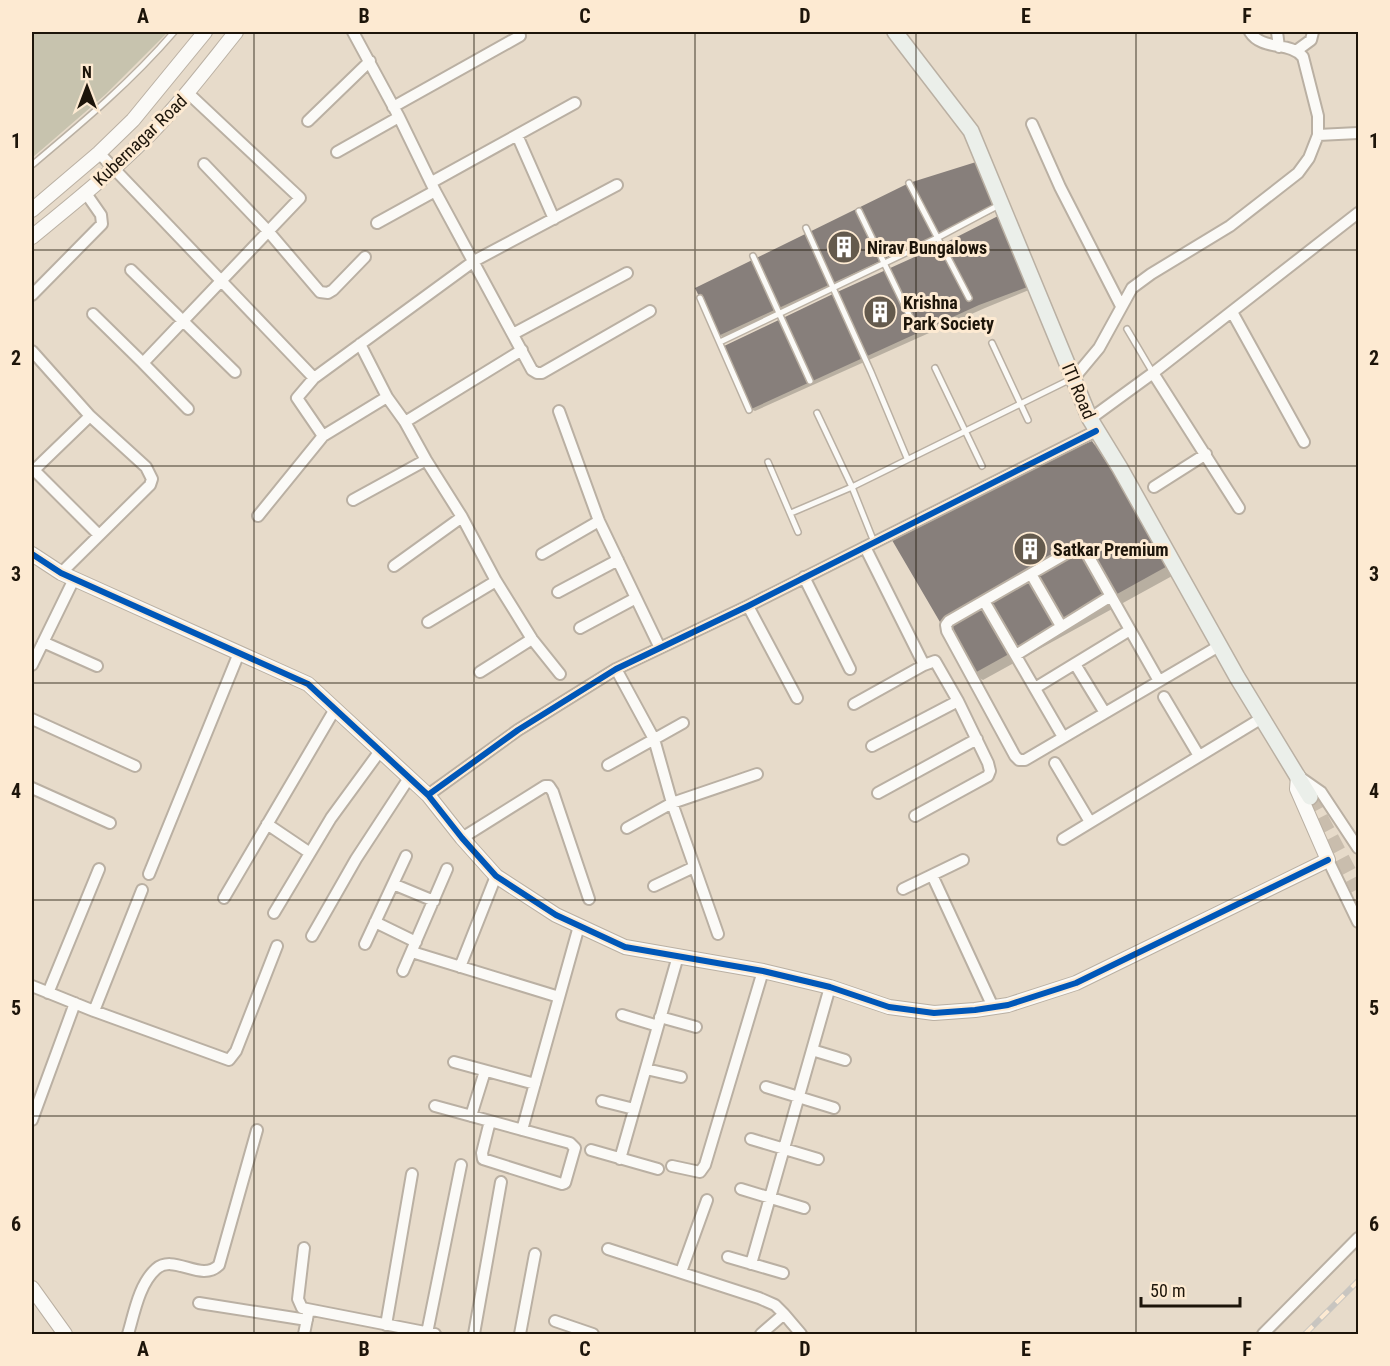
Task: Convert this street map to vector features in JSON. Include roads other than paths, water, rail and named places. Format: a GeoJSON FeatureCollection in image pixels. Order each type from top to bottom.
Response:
{"type":"FeatureCollection","features":[{"type":"Feature","properties":{"kind":"main road","name":"ITI Road"},"geometry":{"type":"LineString","coordinates":[[895,32],[971,130],[1093,425],[1310,797]]}},
{"type":"Feature","properties":{"kind":"street","name":"Kubernagar Road"},"geometry":{"type":"LineString","coordinates":[[32,210],[99,153],[133,120],[205,32]]}},
{"type":"Feature","properties":{"kind":"street","name":"Kubernagar Road"},"geometry":{"type":"LineString","coordinates":[[32,237],[147,137],[188,93],[236,32]]}},
{"type":"Feature","properties":{"kind":"street"},"geometry":{"type":"LineString","coordinates":[[353,32],[532,370],[537,374],[542,373],[650,311]]}},
{"type":"Feature","properties":{"kind":"street"},"geometry":{"type":"LineString","coordinates":[[1074,378],[1099,348],[1126,296],[1139,282],[1230,226],[1298,173],[1309,158],[1318,135],[1318,116],[1303,57],[1296,51],[1257,40],[1250,32]]}},
{"type":"Feature","properties":{"kind":"street"},"geometry":{"type":"LineString","coordinates":[[1277,32],[1279,47]]}},
{"type":"Feature","properties":{"kind":"street"},"geometry":{"type":"LineString","coordinates":[[1296,51],[1311,40],[1313,32]]}},
{"type":"Feature","properties":{"kind":"street"},"geometry":{"type":"LineString","coordinates":[[393,107],[520,36]]}},
{"type":"Feature","properties":{"kind":"street"},"geometry":{"type":"LineString","coordinates":[[308,121],[370,61]]}},
{"type":"Feature","properties":{"kind":"street"},"geometry":{"type":"LineString","coordinates":[[143,363],[300,198],[188,93]]}},
{"type":"Feature","properties":{"kind":"street"},"geometry":{"type":"LineString","coordinates":[[377,223],[517,135],[575,103]]}},
{"type":"Feature","properties":{"kind":"street"},"geometry":{"type":"LineString","coordinates":[[337,152],[399,117]]}},
{"type":"Feature","properties":{"kind":"street"},"geometry":{"type":"LineString","coordinates":[[1032,124],[1060,187],[1121,306]]}},
{"type":"Feature","properties":{"kind":"street"},"geometry":{"type":"LineString","coordinates":[[1318,135],[1359,133]]}},
{"type":"Feature","properties":{"kind":"street"},"geometry":{"type":"LineString","coordinates":[[517,135],[554,219]]}},
{"type":"Feature","properties":{"kind":"street"},"geometry":{"type":"LineString","coordinates":[[99,153],[314,378]]}},
{"type":"Feature","properties":{"kind":"street"},"geometry":{"type":"LineString","coordinates":[[204,165],[268,231],[315,287],[324,293],[333,290],[365,257]]}},
{"type":"Feature","properties":{"kind":"street"},"geometry":{"type":"LineString","coordinates":[[323,436],[297,398],[314,378],[474,261],[617,185]]}},
{"type":"Feature","properties":{"kind":"street"},"geometry":{"type":"LineString","coordinates":[[32,295],[102,224],[101,215],[85,192]]}},
{"type":"Feature","properties":{"kind":"street"},"geometry":{"type":"LineString","coordinates":[[428,795],[518,730],[616,669],[870,544],[1093,425],[1153,373],[1359,213]]}},
{"type":"Feature","properties":{"kind":"street"},"geometry":{"type":"LineString","coordinates":[[130,270],[235,372]]}},
{"type":"Feature","properties":{"kind":"street"},"geometry":{"type":"LineString","coordinates":[[513,334],[627,273]]}},
{"type":"Feature","properties":{"kind":"street"},"geometry":{"type":"LineString","coordinates":[[1232,312],[1304,442]]}},
{"type":"Feature","properties":{"kind":"street"},"geometry":{"type":"LineString","coordinates":[[93,314],[188,408]]}},
{"type":"Feature","properties":{"kind":"street"},"geometry":{"type":"LineString","coordinates":[[360,344],[387,397],[405,422],[462,517],[496,580],[532,639],[560,674]]}},
{"type":"Feature","properties":{"kind":"street"},"geometry":{"type":"LineString","coordinates":[[405,422],[522,350]]}},
{"type":"Feature","properties":{"kind":"street"},"geometry":{"type":"LineString","coordinates":[[32,351],[90,416],[146,467],[152,478],[150,485],[61,573]]}},
{"type":"Feature","properties":{"kind":"street"},"geometry":{"type":"LineString","coordinates":[[1153,373],[1239,508]]}},
{"type":"Feature","properties":{"kind":"street"},"geometry":{"type":"LineString","coordinates":[[258,516],[323,436],[387,397]]}},
{"type":"Feature","properties":{"kind":"street"},"geometry":{"type":"LineString","coordinates":[[559,411],[599,522],[660,648]]}},
{"type":"Feature","properties":{"kind":"street"},"geometry":{"type":"LineString","coordinates":[[90,416],[32,470],[99,535]]}},
{"type":"Feature","properties":{"kind":"street"},"geometry":{"type":"LineString","coordinates":[[1154,487],[1206,454]]}},
{"type":"Feature","properties":{"kind":"street"},"geometry":{"type":"LineString","coordinates":[[353,500],[426,460]]}},
{"type":"Feature","properties":{"kind":"street"},"geometry":{"type":"LineString","coordinates":[[394,566],[462,517]]}},
{"type":"Feature","properties":{"kind":"street"},"geometry":{"type":"LineString","coordinates":[[542,554],[599,522]]}},
{"type":"Feature","properties":{"kind":"street"},"geometry":{"type":"LineString","coordinates":[[870,544],[924,665]]}},
{"type":"Feature","properties":{"kind":"street"},"geometry":{"type":"LineString","coordinates":[[1159,681],[1086,552],[1081,548],[1074,549],[949,621],[946,625],[947,631],[1019,760],[1025,760],[1220,646]]}},
{"type":"Feature","properties":{"kind":"street"},"geometry":{"type":"LineString","coordinates":[[32,554],[61,573],[308,684],[428,795],[496,876],[556,915],[625,947],[763,971],[830,987],[900,1009],[934,1013],[993,1007],[1008,1005],[1076,983],[1328,860]]}},
{"type":"Feature","properties":{"kind":"street"},"geometry":{"type":"LineString","coordinates":[[558,592],[618,560]]}},
{"type":"Feature","properties":{"kind":"street"},"geometry":{"type":"LineString","coordinates":[[1031,574],[1060,626]]}},
{"type":"Feature","properties":{"kind":"street"},"geometry":{"type":"LineString","coordinates":[[804,577],[850,669]]}},
{"type":"Feature","properties":{"kind":"street"},"geometry":{"type":"LineString","coordinates":[[32,665],[74,579]]}},
{"type":"Feature","properties":{"kind":"street"},"geometry":{"type":"LineString","coordinates":[[428,622],[496,580]]}},
{"type":"Feature","properties":{"kind":"street"},"geometry":{"type":"LineString","coordinates":[[1016,654],[1111,596]]}},
{"type":"Feature","properties":{"kind":"street"},"geometry":{"type":"LineString","coordinates":[[580,628],[636,598]]}},
{"type":"Feature","properties":{"kind":"street"},"geometry":{"type":"LineString","coordinates":[[984,601],[1063,737]]}},
{"type":"Feature","properties":{"kind":"street"},"geometry":{"type":"LineString","coordinates":[[748,606],[797,698]]}},
{"type":"Feature","properties":{"kind":"street"},"geometry":{"type":"LineString","coordinates":[[1035,688],[1130,630]]}},
{"type":"Feature","properties":{"kind":"street"},"geometry":{"type":"LineString","coordinates":[[480,672],[532,639]]}},
{"type":"Feature","properties":{"kind":"street"},"geometry":{"type":"LineString","coordinates":[[43,642],[97,666]]}},
{"type":"Feature","properties":{"kind":"street"},"geometry":{"type":"LineString","coordinates":[[149,874],[239,653]]}},
{"type":"Feature","properties":{"kind":"street"},"geometry":{"type":"LineString","coordinates":[[854,704],[935,661],[958,700],[990,771],[988,776],[915,816]]}},
{"type":"Feature","properties":{"kind":"street"},"geometry":{"type":"LineString","coordinates":[[1075,664],[1105,713]]}},
{"type":"Feature","properties":{"kind":"street"},"geometry":{"type":"LineString","coordinates":[[616,669],[654,739],[672,803],[718,934]]}},
{"type":"Feature","properties":{"kind":"street"},"geometry":{"type":"LineString","coordinates":[[1164,697],[1199,756]]}},
{"type":"Feature","properties":{"kind":"street"},"geometry":{"type":"LineString","coordinates":[[872,746],[958,700]]}},
{"type":"Feature","properties":{"kind":"street"},"geometry":{"type":"LineString","coordinates":[[224,898],[335,709]]}},
{"type":"Feature","properties":{"kind":"street"},"geometry":{"type":"LineString","coordinates":[[1063,839],[1262,718]]}},
{"type":"Feature","properties":{"kind":"street"},"geometry":{"type":"LineString","coordinates":[[32,719],[135,766]]}},
{"type":"Feature","properties":{"kind":"street"},"geometry":{"type":"LineString","coordinates":[[608,765],[683,723]]}},
{"type":"Feature","properties":{"kind":"street"},"geometry":{"type":"LineString","coordinates":[[878,793],[977,739]]}},
{"type":"Feature","properties":{"kind":"street"},"geometry":{"type":"LineString","coordinates":[[274,913],[332,818],[380,751]]}},
{"type":"Feature","properties":{"kind":"street"},"geometry":{"type":"LineString","coordinates":[[1055,763],[1090,822]]}},
{"type":"Feature","properties":{"kind":"street"},"geometry":{"type":"LineString","coordinates":[[627,828],[672,803],[757,774]]}},
{"type":"Feature","properties":{"kind":"street"},"geometry":{"type":"LineString","coordinates":[[1298,776],[1321,792],[1359,848]]}},
{"type":"Feature","properties":{"kind":"street"},"geometry":{"type":"LineString","coordinates":[[1298,776],[1297,789],[1328,860],[1359,922]]}},
{"type":"Feature","properties":{"kind":"street"},"geometry":{"type":"LineString","coordinates":[[312,936],[356,859],[409,778]]}},
{"type":"Feature","properties":{"kind":"street"},"geometry":{"type":"LineString","coordinates":[[462,838],[545,786],[549,786],[589,899]]}},
{"type":"Feature","properties":{"kind":"street"},"geometry":{"type":"LineString","coordinates":[[32,788],[110,823]]}},
{"type":"Feature","properties":{"kind":"street"},"geometry":{"type":"LineString","coordinates":[[267,824],[310,853]]}},
{"type":"Feature","properties":{"kind":"street"},"geometry":{"type":"LineString","coordinates":[[365,944],[406,856]]}},
{"type":"Feature","properties":{"kind":"street"},"geometry":{"type":"LineString","coordinates":[[903,889],[963,860]]}},
{"type":"Feature","properties":{"kind":"street"},"geometry":{"type":"LineString","coordinates":[[654,886],[694,867]]}},
{"type":"Feature","properties":{"kind":"street"},"geometry":{"type":"LineString","coordinates":[[48,993],[99,869]]}},
{"type":"Feature","properties":{"kind":"street"},"geometry":{"type":"LineString","coordinates":[[403,971],[447,869]]}},
{"type":"Feature","properties":{"kind":"street"},"geometry":{"type":"LineString","coordinates":[[932,875],[993,1007]]}},
{"type":"Feature","properties":{"kind":"street"},"geometry":{"type":"LineString","coordinates":[[460,967],[496,876]]}},
{"type":"Feature","properties":{"kind":"street"},"geometry":{"type":"LineString","coordinates":[[393,884],[434,901]]}},
{"type":"Feature","properties":{"kind":"street"},"geometry":{"type":"LineString","coordinates":[[94,1011],[142,890]]}},
{"type":"Feature","properties":{"kind":"street"},"geometry":{"type":"LineString","coordinates":[[375,922],[414,947],[460,967],[560,997]]}},
{"type":"Feature","properties":{"kind":"street"},"geometry":{"type":"LineString","coordinates":[[522,1130],[579,926]]}},
{"type":"Feature","properties":{"kind":"street"},"geometry":{"type":"LineString","coordinates":[[32,986],[229,1060],[236,1051],[277,946]]}},
{"type":"Feature","properties":{"kind":"street"},"geometry":{"type":"LineString","coordinates":[[620,1159],[678,956]]}},
{"type":"Feature","properties":{"kind":"street"},"geometry":{"type":"LineString","coordinates":[[672,1166],[700,1172],[705,1165],[763,971]]}},
{"type":"Feature","properties":{"kind":"street"},"geometry":{"type":"LineString","coordinates":[[751,1264],[830,987]]}},
{"type":"Feature","properties":{"kind":"street"},"geometry":{"type":"LineString","coordinates":[[32,1120],[75,1003]]}},
{"type":"Feature","properties":{"kind":"street"},"geometry":{"type":"LineString","coordinates":[[622,1015],[696,1027]]}},
{"type":"Feature","properties":{"kind":"street"},"geometry":{"type":"LineString","coordinates":[[812,1050],[845,1060]]}},
{"type":"Feature","properties":{"kind":"street"},"geometry":{"type":"LineString","coordinates":[[454,1062],[535,1084]]}},
{"type":"Feature","properties":{"kind":"street"},"geometry":{"type":"LineString","coordinates":[[646,1069],[681,1077]]}},
{"type":"Feature","properties":{"kind":"street"},"geometry":{"type":"LineString","coordinates":[[471,1116],[485,1071]]}},
{"type":"Feature","properties":{"kind":"street"},"geometry":{"type":"LineString","coordinates":[[766,1087],[834,1108]]}},
{"type":"Feature","properties":{"kind":"street"},"geometry":{"type":"LineString","coordinates":[[602,1101],[634,1109]]}},
{"type":"Feature","properties":{"kind":"street"},"geometry":{"type":"LineString","coordinates":[[435,1106],[490,1121],[522,1130],[573,1145],[575,1148],[564,1184],[483,1159],[482,1153],[490,1121]]}},
{"type":"Feature","properties":{"kind":"street"},"geometry":{"type":"LineString","coordinates":[[128,1335],[143,1288],[156,1269],[170,1264],[210,1271],[219,1264],[257,1130]]}},
{"type":"Feature","properties":{"kind":"street"},"geometry":{"type":"LineString","coordinates":[[751,1139],[818,1159]]}},
{"type":"Feature","properties":{"kind":"street"},"geometry":{"type":"LineString","coordinates":[[591,1150],[658,1169]]}},
{"type":"Feature","properties":{"kind":"street"},"geometry":{"type":"LineString","coordinates":[[200,1303],[386,1325],[431,1334],[461,1165]]}},
{"type":"Feature","properties":{"kind":"street"},"geometry":{"type":"LineString","coordinates":[[386,1325],[412,1174]]}},
{"type":"Feature","properties":{"kind":"street"},"geometry":{"type":"LineString","coordinates":[[474,1335],[501,1182]]}},
{"type":"Feature","properties":{"kind":"street"},"geometry":{"type":"LineString","coordinates":[[741,1189],[804,1208]]}},
{"type":"Feature","properties":{"kind":"street"},"geometry":{"type":"LineString","coordinates":[[681,1272],[707,1200]]}},
{"type":"Feature","properties":{"kind":"street"},"geometry":{"type":"LineString","coordinates":[[1263,1335],[1359,1239]]}},
{"type":"Feature","properties":{"kind":"street"},"geometry":{"type":"LineString","coordinates":[[304,1248],[298,1299],[300,1307],[308,1315]]}},
{"type":"Feature","properties":{"kind":"street"},"geometry":{"type":"LineString","coordinates":[[608,1249],[775,1305],[801,1335]]}},
{"type":"Feature","properties":{"kind":"street"},"geometry":{"type":"LineString","coordinates":[[519,1335],[536,1254]]}},
{"type":"Feature","properties":{"kind":"street"},"geometry":{"type":"LineString","coordinates":[[728,1257],[783,1273]]}},
{"type":"Feature","properties":{"kind":"street"},"geometry":{"type":"LineString","coordinates":[[32,1288],[65,1335]]}},
{"type":"Feature","properties":{"kind":"street"},"geometry":{"type":"LineString","coordinates":[[761,1335],[784,1314]]}},
{"type":"Feature","properties":{"kind":"street"},"geometry":{"type":"LineString","coordinates":[[304,1335],[308,1315]]}},
{"type":"Feature","properties":{"kind":"street"},"geometry":{"type":"LineString","coordinates":[[555,1321],[593,1335]]}},
{"type":"Feature","properties":{"kind":"lane"},"geometry":{"type":"LineString","coordinates":[[32,165],[114,96],[174,32]]}},
{"type":"Feature","properties":{"kind":"lane"},"geometry":{"type":"LineString","coordinates":[[909,183],[969,298]]}},
{"type":"Feature","properties":{"kind":"lane"},"geometry":{"type":"LineString","coordinates":[[720,342],[937,238],[1002,203]]}},
{"type":"Feature","properties":{"kind":"lane"},"geometry":{"type":"LineString","coordinates":[[859,211],[913,323]]}},
{"type":"Feature","properties":{"kind":"lane"},"geometry":{"type":"LineString","coordinates":[[806,228],[907,458]]}},
{"type":"Feature","properties":{"kind":"lane"},"geometry":{"type":"LineString","coordinates":[[753,256],[810,381]]}},
{"type":"Feature","properties":{"kind":"lane"},"geometry":{"type":"LineString","coordinates":[[700,298],[749,410]]}},
{"type":"Feature","properties":{"kind":"lane"},"geometry":{"type":"LineString","coordinates":[[1127,329],[1153,373]]}},
{"type":"Feature","properties":{"kind":"lane"},"geometry":{"type":"LineString","coordinates":[[992,343],[1028,420]]}},
{"type":"Feature","properties":{"kind":"lane"},"geometry":{"type":"LineString","coordinates":[[935,368],[982,466]]}},
{"type":"Feature","properties":{"kind":"lane"},"geometry":{"type":"LineString","coordinates":[[791,513],[852,487],[1074,378]]}},
{"type":"Feature","properties":{"kind":"lane"},"geometry":{"type":"LineString","coordinates":[[818,413],[852,487],[870,544]]}},
{"type":"Feature","properties":{"kind":"lane"},"geometry":{"type":"LineString","coordinates":[[768,462],[798,532]]}},
{"type":"Feature","properties":{"kind":"tunnel"},"geometry":{"type":"LineString","coordinates":[[1310,797],[1358,889]]}},
{"type":"Feature","properties":{"kind":"railway"},"geometry":{"type":"LineString","coordinates":[[1305,1334],[1358,1281]]}},
{"type":"Feature","properties":{"kind":"place","name":"Nirav Bungalows"},"geometry":{"type":"Point","coordinates":[844,247]}},
{"type":"Feature","properties":{"kind":"place","name":"Krishna Park Society"},"geometry":{"type":"Point","coordinates":[880,312]}},
{"type":"Feature","properties":{"kind":"place","name":"Satkar Premium"},"geometry":{"type":"Point","coordinates":[1030,549]}}]}
